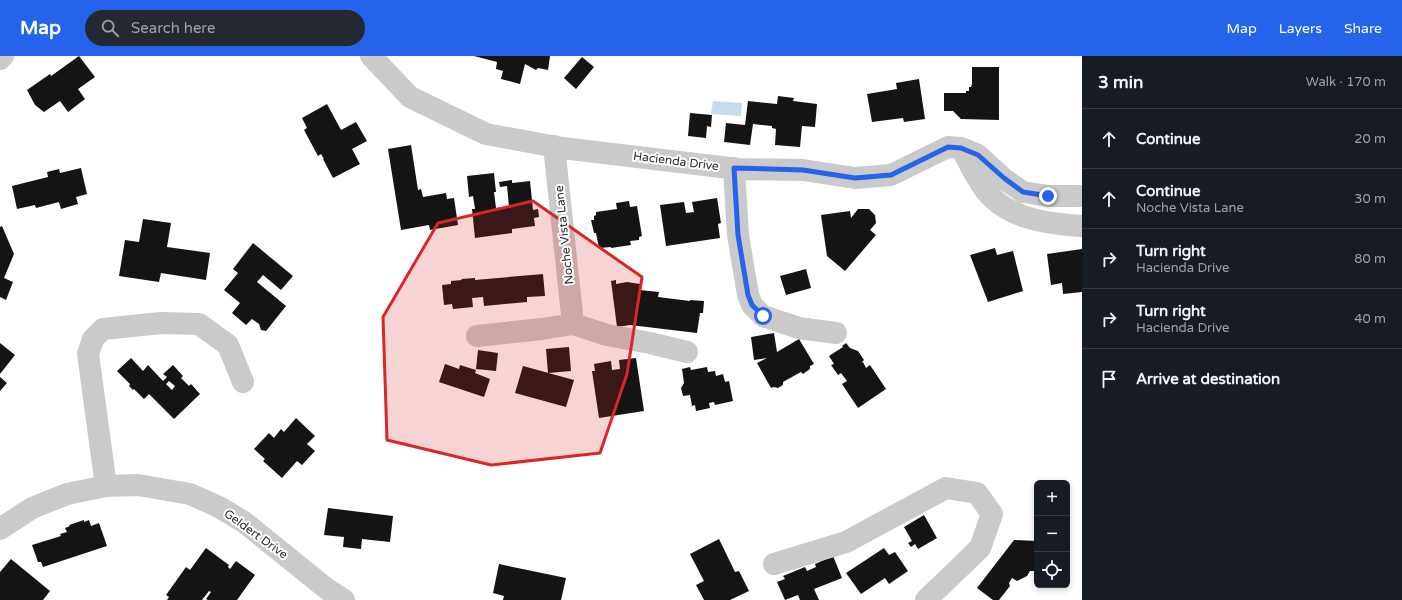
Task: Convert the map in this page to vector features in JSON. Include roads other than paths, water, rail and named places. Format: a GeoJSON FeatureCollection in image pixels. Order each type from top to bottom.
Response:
{"type":"FeatureCollection","features":[{"type":"Feature","properties":{"kind":"street"},"geometry":{"type":"LineString","coordinates":[[0,59],[3,56]]}},
{"type":"Feature","properties":{"kind":"street","name":"Hacienda Drive"},"geometry":{"type":"LineString","coordinates":[[371,56],[410,97],[486,134],[554,146],[734,168],[803,170],[855,178],[891,175],[948,147],[961,148]]}},
{"type":"Feature","properties":{"kind":"street","name":"Noche Vista Lane"},"geometry":{"type":"LineString","coordinates":[[554,146],[573,324]]}},
{"type":"Feature","properties":{"kind":"street"},"geometry":{"type":"LineString","coordinates":[[961,148],[978,155],[1004,178],[1023,192],[1048,196],[1082,196]]}},
{"type":"Feature","properties":{"kind":"street"},"geometry":{"type":"LineString","coordinates":[[961,148],[986,191],[997,202],[1020,216],[1052,224],[1082,226]]}},
{"type":"Feature","properties":{"kind":"street"},"geometry":{"type":"LineString","coordinates":[[734,168],[738,235],[748,295],[752,305],[763,316],[800,328],[836,333]]}},
{"type":"Feature","properties":{"kind":"street"},"geometry":{"type":"LineString","coordinates":[[106,486],[88,354],[93,339],[103,329],[161,323],[199,324],[228,345],[243,382]]}},
{"type":"Feature","properties":{"kind":"street"},"geometry":{"type":"LineString","coordinates":[[477,336],[573,324],[607,335],[687,352]]}},
{"type":"Feature","properties":{"kind":"street","name":"Geldert Drive"},"geometry":{"type":"LineString","coordinates":[[0,529],[32,508],[67,494],[106,486],[138,485],[190,494],[218,507],[244,522],[327,589],[344,600]]}},
{"type":"Feature","properties":{"kind":"street"},"geometry":{"type":"LineString","coordinates":[[774,564],[846,542],[946,488],[977,493],[992,514],[980,548],[926,600]]}},
{"type":"Feature","properties":{"kind":"water"},"geometry":{"type":"Polygon","coordinates":[[[713,101],[742,103],[741,116],[711,114],[713,101]]]}}]}
